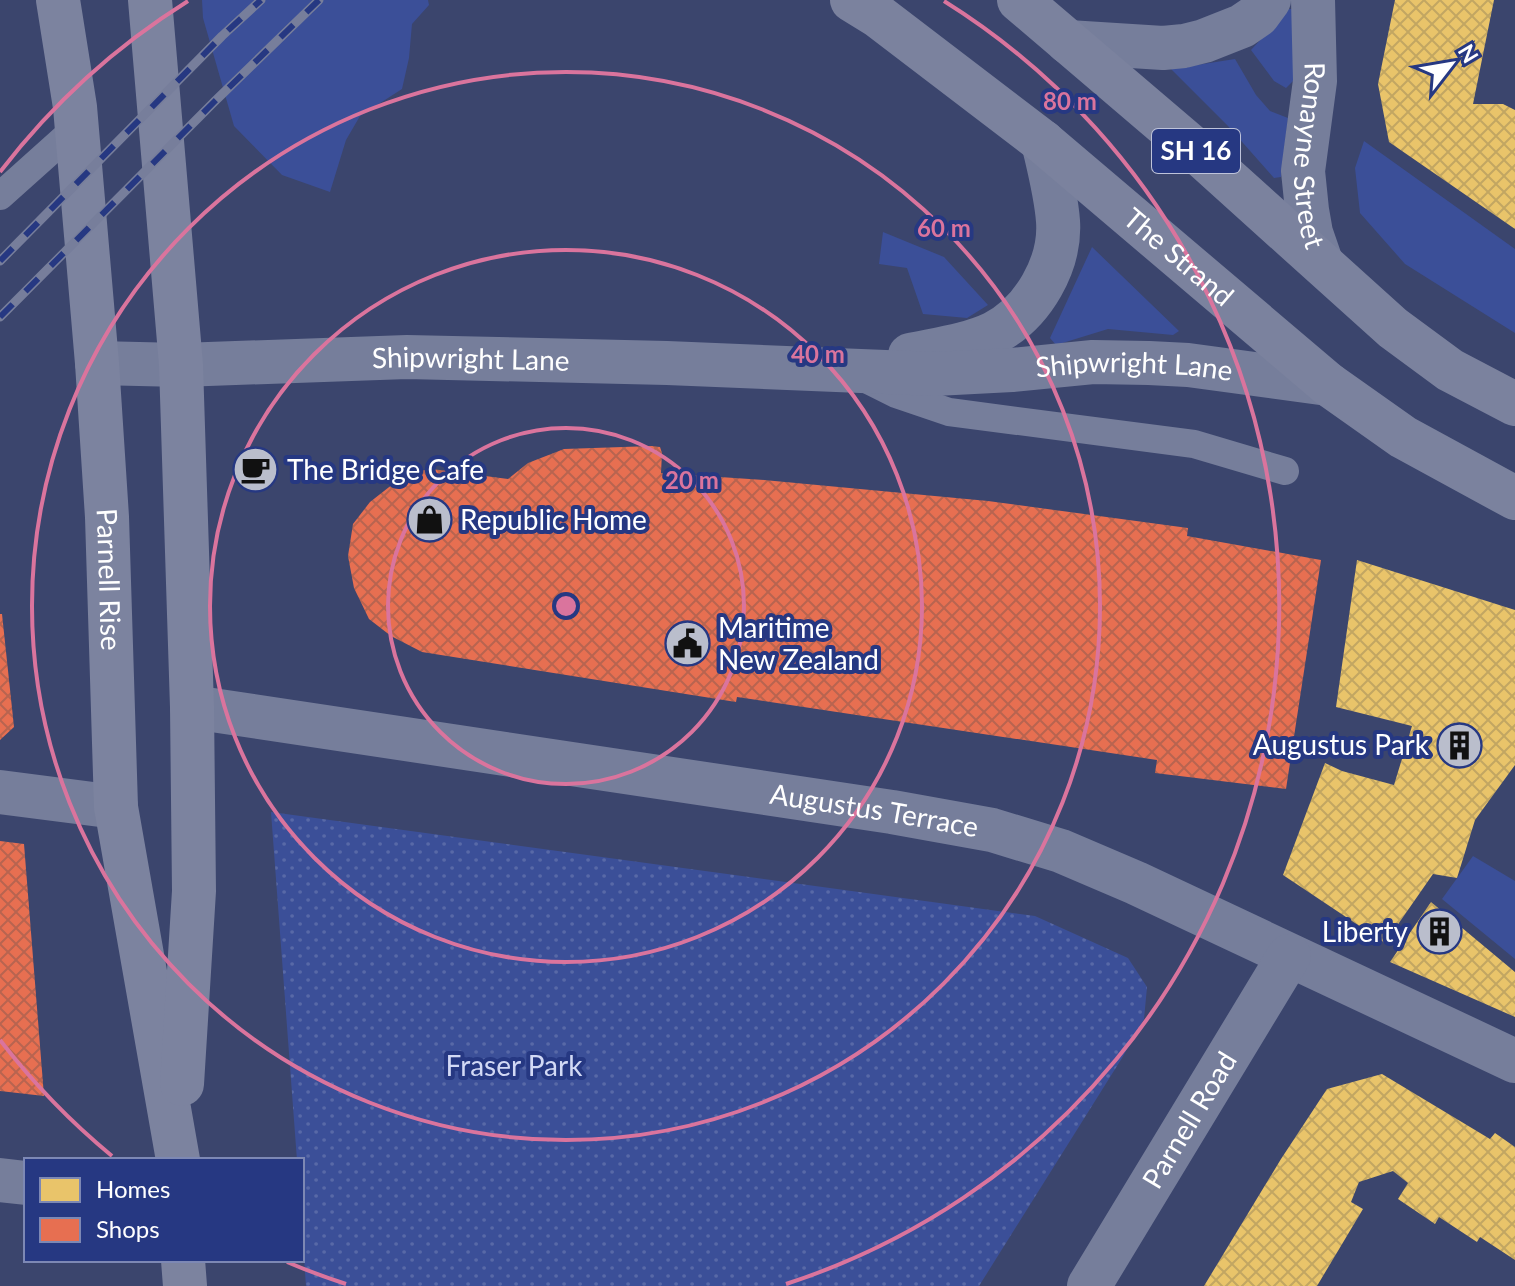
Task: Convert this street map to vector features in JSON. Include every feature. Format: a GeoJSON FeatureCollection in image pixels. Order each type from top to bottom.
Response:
{"type":"FeatureCollection","features":[{"type":"Feature","properties":{"kind":"highway","name":"The Strand"},"geometry":{"type":"LineString","coordinates":[[852,0],[878,16],[1043,142],[1328,384],[1403,437],[1515,498]]}},
{"type":"Feature","properties":{"kind":"highway","name":"SH 16"},"geometry":{"type":"LineString","coordinates":[[1019,0],[1180,137],[1393,328],[1450,370],[1515,404]]}},
{"type":"Feature","properties":{"kind":"main road","name":"Parnell Rise"},"geometry":{"type":"LineString","coordinates":[[58,0],[75,107],[97,363],[107,517],[116,807],[178,1157]]}},
{"type":"Feature","properties":{"kind":"main road","name":"Parnell Rise"},"geometry":{"type":"LineString","coordinates":[[150,0],[181,365],[192,707],[194,891],[178,1157]]}},
{"type":"Feature","properties":{"kind":"main road"},"geometry":{"type":"LineString","coordinates":[[183,1262],[185,1286]]}},
{"type":"Feature","properties":{"kind":"street"},"geometry":{"type":"LineString","coordinates":[[1068,42],[1163,48],[1184,46],[1242,26],[1258,15],[1269,0]]}},
{"type":"Feature","properties":{"kind":"street","name":"Ronayne Street"},"geometry":{"type":"LineString","coordinates":[[1313,0],[1315,81],[1303,171],[1309,221],[1321,262]]}},
{"type":"Feature","properties":{"kind":"street","name":"Shipwright Lane"},"geometry":{"type":"LineString","coordinates":[[846,369],[995,332],[1020,314],[1036,296],[1049,271],[1058,224],[1043,142]]}},
{"type":"Feature","properties":{"kind":"street","name":"Shipwright Lane"},"geometry":{"type":"LineString","coordinates":[[97,363],[181,365],[407,357],[935,374],[1093,362],[1188,365],[1328,384]]}},
{"type":"Feature","properties":{"kind":"street","name":"Augustus Terrace"},"geometry":{"type":"LineString","coordinates":[[192,707],[861,807],[992,830],[1074,856],[1136,883],[1515,1061]]}},
{"type":"Feature","properties":{"kind":"street"},"geometry":{"type":"LineString","coordinates":[[0,792],[116,807]]}},
{"type":"Feature","properties":{"kind":"street","name":"Parnell Road"},"geometry":{"type":"LineString","coordinates":[[1089,1286],[1289,956]]}},
{"type":"Feature","properties":{"kind":"street"},"geometry":{"type":"LineString","coordinates":[[0,1180],[24,1183]]}},
{"type":"Feature","properties":{"kind":"lane"},"geometry":{"type":"LineString","coordinates":[[0,196],[76,128]]}},
{"type":"Feature","properties":{"kind":"lane"},"geometry":{"type":"LineString","coordinates":[[846,369],[896,394],[949,412],[1194,444],[1285,471]]}},
{"type":"Feature","properties":{"kind":"green space"},"geometry":{"type":"Polygon","coordinates":[[[202,0],[428,0],[429,5],[412,24],[402,89],[360,116],[346,140],[330,192],[282,175],[234,126],[203,18],[202,0]]]}},
{"type":"Feature","properties":{"kind":"green space"},"geometry":{"type":"Polygon","coordinates":[[[1289,9],[1304,9],[1296,78],[1286,88],[1274,81],[1251,50],[1289,9]]]}},
{"type":"Feature","properties":{"kind":"green space"},"geometry":{"type":"Polygon","coordinates":[[[1235,59],[1256,95],[1270,111],[1288,118],[1281,177],[1274,178],[1171,69],[1235,59]]]}},
{"type":"Feature","properties":{"kind":"green space"},"geometry":{"type":"Polygon","coordinates":[[[1364,141],[1515,249],[1515,333],[1405,264],[1360,213],[1355,168],[1364,141]]]}},
{"type":"Feature","properties":{"kind":"green space"},"geometry":{"type":"Polygon","coordinates":[[[883,232],[944,257],[988,305],[967,318],[923,314],[907,268],[879,264],[883,232]]]}},
{"type":"Feature","properties":{"kind":"green space"},"geometry":{"type":"Polygon","coordinates":[[[1092,247],[1179,331],[1173,335],[1108,329],[1056,345],[1050,338],[1092,247]]]}},
{"type":"Feature","properties":{"kind":"green space","name":"Fraser Park"},"geometry":{"type":"Polygon","coordinates":[[[271,812],[1035,916],[1128,958],[1147,987],[1144,1019],[979,1286],[306,1286],[304,1158],[297,1158],[271,812]]]}},
{"type":"Feature","properties":{"kind":"green space"},"geometry":{"type":"Polygon","coordinates":[[[1473,856],[1515,881],[1515,959],[1442,899],[1473,856]]]}},
{"type":"Feature","properties":{"kind":"building: Homes"},"geometry":{"type":"Polygon","coordinates":[[[1395,0],[1494,0],[1473,104],[1503,104],[1515,110],[1515,229],[1389,142],[1378,84],[1395,0]]]}},
{"type":"Feature","properties":{"kind":"building: Homes","name":"Augustus Park"},"geometry":{"type":"Polygon","coordinates":[[[1357,560],[1515,610],[1515,765],[1475,820],[1457,878],[1433,874],[1385,943],[1283,875],[1325,763],[1342,771],[1394,785],[1412,726],[1336,707],[1357,560]]]}},
{"type":"Feature","properties":{"kind":"building: Homes","name":"Liberty"},"geometry":{"type":"Polygon","coordinates":[[[1431,902],[1515,972],[1515,1017],[1390,962],[1431,902]]]}},
{"type":"Feature","properties":{"kind":"building: Homes"},"geometry":{"type":"Polygon","coordinates":[[[1382,1074],[1490,1139],[1495,1133],[1515,1147],[1515,1260],[1480,1237],[1477,1242],[1439,1217],[1435,1224],[1398,1199],[1408,1183],[1393,1171],[1359,1182],[1351,1202],[1363,1209],[1317,1286],[1204,1286],[1327,1089],[1382,1074]]]}},
{"type":"Feature","properties":{"kind":"building: Shops"},"geometry":{"type":"Polygon","coordinates":[[[660,447],[662,453],[661,473],[988,501],[1188,528],[1187,536],[1321,560],[1286,789],[1155,773],[1157,760],[737,697],[736,702],[422,652],[391,636],[369,619],[354,588],[348,556],[353,524],[370,502],[407,473],[432,469],[508,479],[528,463],[564,449],[660,447]]]}},
{"type":"Feature","properties":{"kind":"building: Shops"},"geometry":{"type":"Polygon","coordinates":[[[0,614],[14,727],[0,740],[0,614]]]}},
{"type":"Feature","properties":{"kind":"building: Shops"},"geometry":{"type":"Polygon","coordinates":[[[0,841],[24,844],[44,1096],[0,1091],[0,841]]]}},
{"type":"Feature","properties":{"kind":"railway"},"geometry":{"type":"LineString","coordinates":[[0,261],[261,0]]}},
{"type":"Feature","properties":{"kind":"railway"},"geometry":{"type":"LineString","coordinates":[[0,317],[319,0]]}},
{"type":"Feature","properties":{"kind":"place","name":"The Bridge Cafe"},"geometry":{"type":"Point","coordinates":[256,470]}},
{"type":"Feature","properties":{"kind":"place","name":"Republic Home"},"geometry":{"type":"Point","coordinates":[429,520]}},
{"type":"Feature","properties":{"kind":"place","name":"Maritime New Zealand"},"geometry":{"type":"Point","coordinates":[687,644]}},
{"type":"Feature","properties":{"kind":"place","name":"Augustus Park"},"geometry":{"type":"Point","coordinates":[1460,745]}},
{"type":"Feature","properties":{"kind":"place","name":"Liberty"},"geometry":{"type":"Point","coordinates":[1439,932]}}]}
